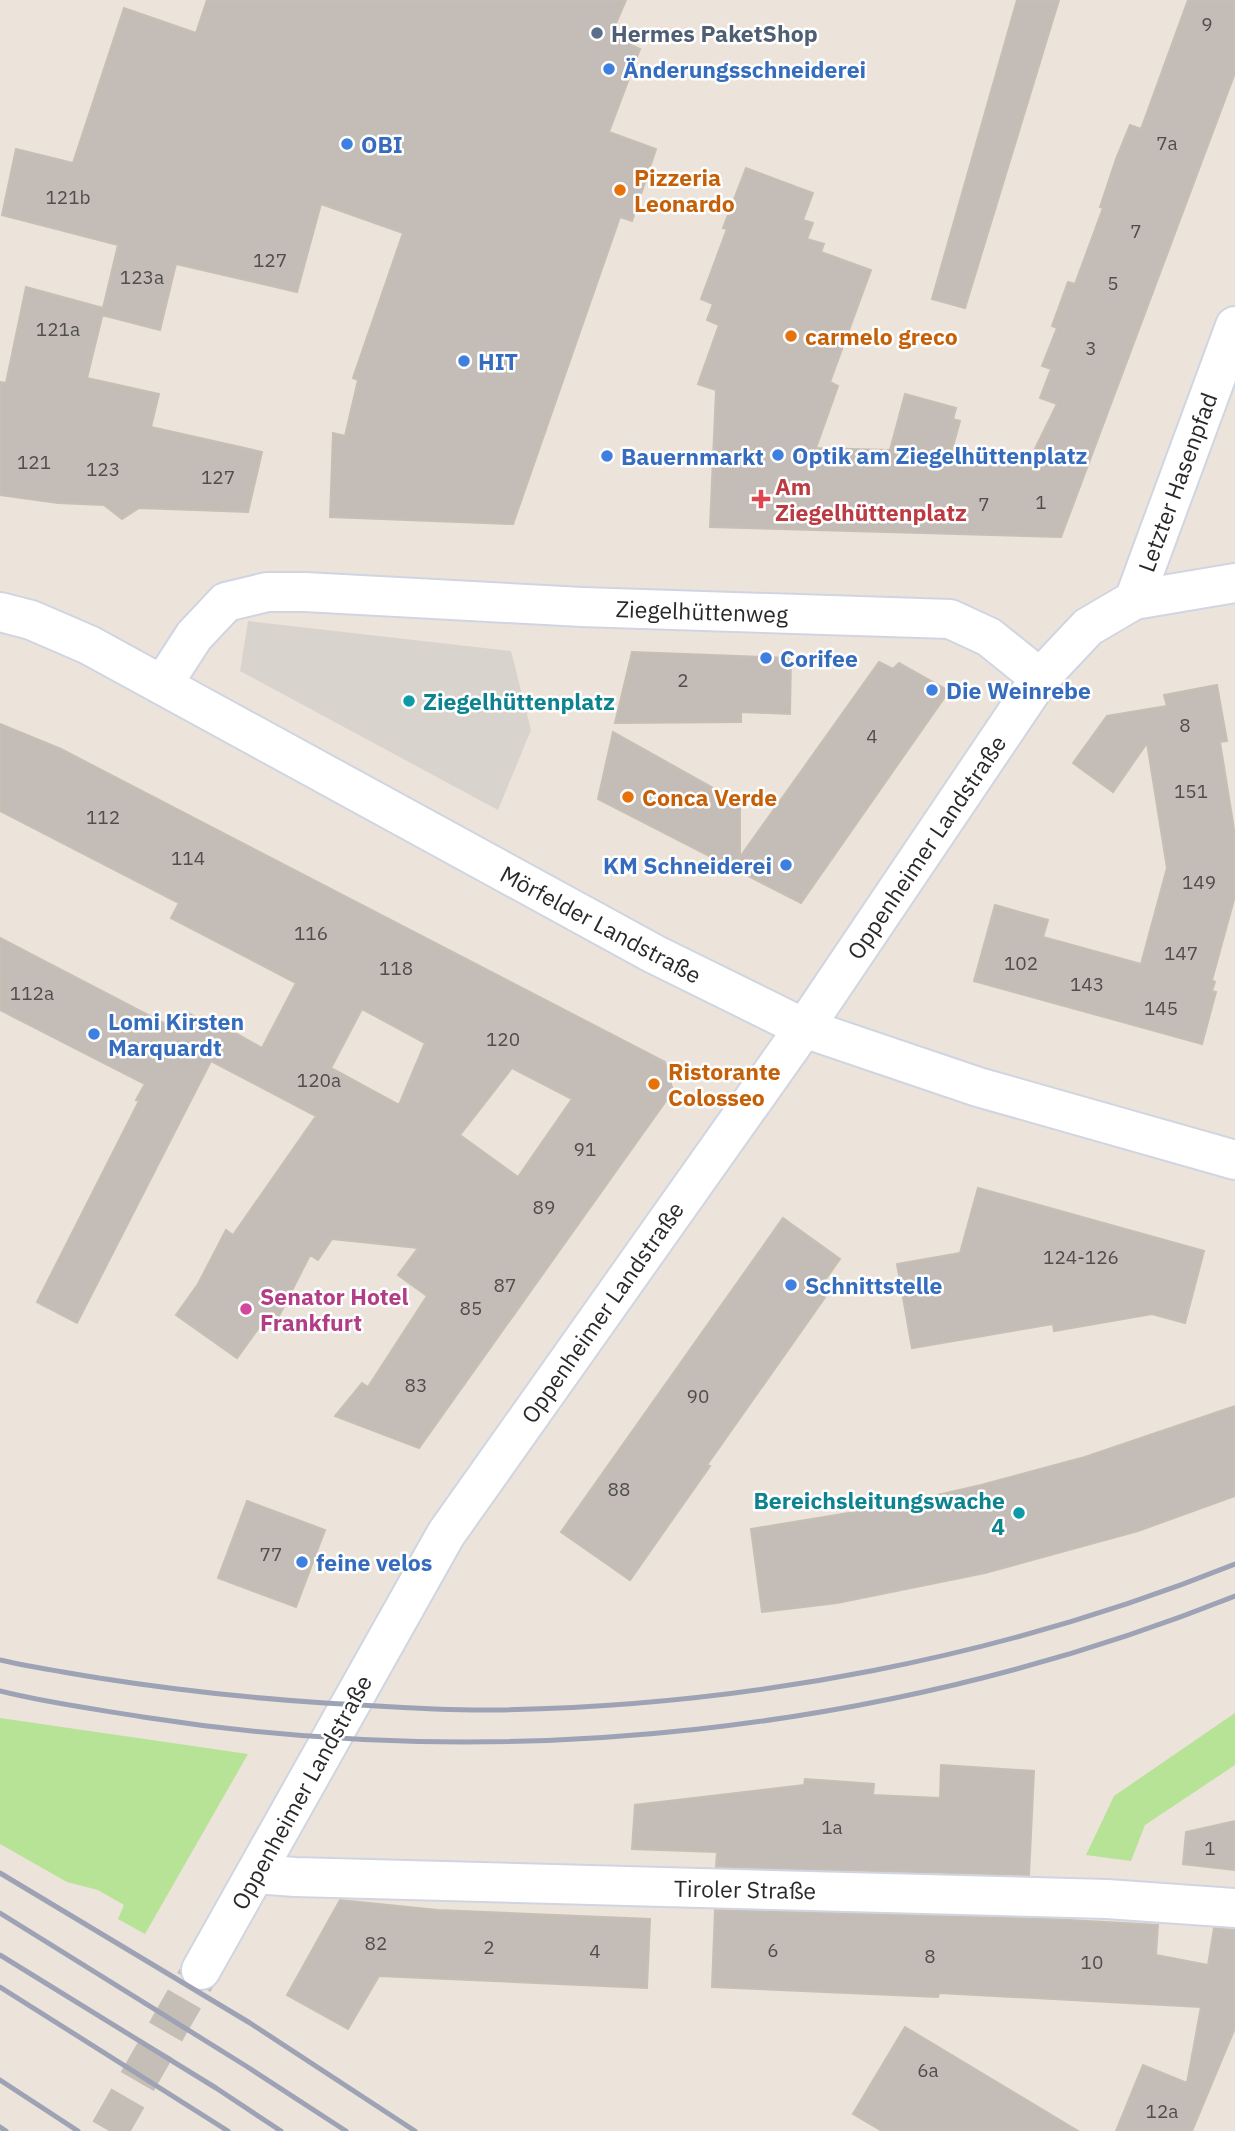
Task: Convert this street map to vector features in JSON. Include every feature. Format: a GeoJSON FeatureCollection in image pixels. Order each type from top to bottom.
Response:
{"type":"FeatureCollection","features":[{"type":"Feature","properties":{"kind":"street","name":"Letzter Hasenpfad"},"geometry":{"type":"LineString","coordinates":[[1134,600],[1235,326]]}},
{"type":"Feature","properties":{"kind":"street"},"geometry":{"type":"LineString","coordinates":[[1040,678],[1087,626],[1134,600],[1235,583]]}},
{"type":"Feature","properties":{"kind":"street","name":"Ziegelhüttenweg"},"geometry":{"type":"LineString","coordinates":[[163,684],[194,636],[226,602],[267,592],[582,607],[950,619],[989,637],[1040,678]]}},
{"type":"Feature","properties":{"kind":"street","name":"Mörfelder Landstraße"},"geometry":{"type":"LineString","coordinates":[[0,612],[32,620],[89,645],[520,883],[653,954],[804,1027],[978,1087],[1235,1160]]}},
{"type":"Feature","properties":{"kind":"street","name":"Oppenheimer Landstraße"},"geometry":{"type":"LineString","coordinates":[[201,1970],[446,1534],[804,1027],[1040,678]]}},
{"type":"Feature","properties":{"kind":"street","name":"Tiroler Straße"},"geometry":{"type":"LineString","coordinates":[[255,1874],[1107,1899],[1235,1908]]}},
{"type":"Feature","properties":{"kind":"green space"},"geometry":{"type":"Polygon","coordinates":[[[1235,1713],[1235,1765],[1145,1825],[1131,1861],[1086,1855],[1114,1796],[1235,1713]]]}},
{"type":"Feature","properties":{"kind":"green space"},"geometry":{"type":"Polygon","coordinates":[[[0,1718],[248,1754],[145,1934],[118,1919],[124,1905],[98,1890],[67,1882],[0,1844],[0,1718]]]}},
{"type":"Feature","properties":{"kind":"shaded area","name":"Ziegelhüttenplatz"},"geometry":{"type":"Polygon","coordinates":[[[248,621],[511,651],[531,730],[498,810],[240,671],[248,621]]]}},
{"type":"Feature","properties":{"kind":"building"},"geometry":{"type":"Polygon","coordinates":[[[207,0],[626,0],[611,35],[640,49],[609,132],[656,149],[632,221],[620,217],[513,524],[330,517],[333,433],[345,436],[358,380],[353,378],[403,233],[321,204],[297,292],[176,264],[160,330],[102,315],[87,378],[159,394],[151,427],[262,452],[248,512],[139,508],[122,519],[104,505],[58,503],[0,495],[0,382],[6,383],[26,287],[103,308],[118,245],[2,215],[16,149],[73,163],[124,8],[196,33],[207,0]]]}},
{"type":"Feature","properties":{"kind":"building"},"geometry":{"type":"Polygon","coordinates":[[[1017,0],[1059,0],[965,308],[932,299],[1017,0]]]}},
{"type":"Feature","properties":{"kind":"building"},"geometry":{"type":"Polygon","coordinates":[[[1188,0],[1235,0],[1235,73],[1061,537],[710,527],[716,390],[698,384],[719,325],[707,320],[713,304],[701,299],[727,229],[723,228],[746,168],[813,193],[803,220],[813,223],[807,239],[824,244],[821,252],[871,270],[830,382],[838,386],[816,448],[890,450],[905,394],[956,408],[953,419],[960,421],[950,457],[1028,463],[1057,404],[1040,398],[1051,369],[1042,366],[1057,328],[1052,326],[1068,282],[1075,284],[1103,208],[1100,207],[1116,159],[1130,125],[1141,129],[1188,0]]]}},
{"type":"Feature","properties":{"kind":"building"},"geometry":{"type":"Polygon","coordinates":[[[632,652],[791,658],[790,714],[741,712],[741,722],[615,723],[632,652]]]}},
{"type":"Feature","properties":{"kind":"building"},"geometry":{"type":"Polygon","coordinates":[[[879,662],[893,669],[899,663],[949,691],[801,903],[598,799],[613,732],[740,803],[740,857],[879,662]]]}},
{"type":"Feature","properties":{"kind":"building"},"geometry":{"type":"Polygon","coordinates":[[[1217,685],[1227,741],[1220,742],[1235,835],[1235,896],[1212,980],[1215,982],[1212,991],[1216,992],[1202,1044],[974,981],[995,905],[1048,920],[1043,937],[1141,964],[1167,868],[1147,743],[1113,792],[1073,763],[1107,716],[1167,706],[1164,695],[1217,685]]]}},
{"type":"Feature","properties":{"kind":"building"},"geometry":{"type":"Polygon","coordinates":[[[0,724],[61,749],[665,1062],[673,1091],[419,1448],[335,1416],[362,1383],[368,1387],[427,1296],[398,1275],[418,1248],[332,1239],[318,1260],[310,1255],[279,1316],[271,1311],[237,1358],[176,1315],[198,1284],[226,1230],[233,1235],[316,1116],[211,1061],[77,1323],[37,1302],[139,1101],[136,1100],[145,1084],[0,1010],[0,938],[179,1031],[188,1013],[221,1029],[223,1026],[262,1048],[296,983],[171,918],[179,903],[0,811],[0,724]],[[362,1009],[331,1068],[399,1105],[425,1043],[362,1009]],[[512,1068],[460,1135],[518,1177],[572,1099],[512,1068]]]}},
{"type":"Feature","properties":{"kind":"building"},"geometry":{"type":"Polygon","coordinates":[[[978,1188],[1204,1251],[1185,1323],[1152,1314],[1054,1331],[1053,1324],[912,1348],[897,1264],[960,1253],[978,1188]]]}},
{"type":"Feature","properties":{"kind":"building"},"geometry":{"type":"Polygon","coordinates":[[[783,1218],[840,1259],[818,1290],[826,1296],[630,1580],[561,1532],[783,1218]]]}},
{"type":"Feature","properties":{"kind":"building","name":"Bereichsleitungswache 4"},"geometry":{"type":"Polygon","coordinates":[[[1235,1406],[1235,1496],[1138,1531],[985,1573],[837,1603],[762,1612],[751,1529],[885,1507],[981,1485],[1085,1457],[1235,1406]]]}},
{"type":"Feature","properties":{"kind":"building"},"geometry":{"type":"Polygon","coordinates":[[[247,1501],[325,1530],[296,1607],[218,1578],[247,1501]]]}},
{"type":"Feature","properties":{"kind":"building"},"geometry":{"type":"Polygon","coordinates":[[[941,1765],[1034,1771],[1029,1875],[716,1867],[717,1852],[632,1849],[635,1805],[804,1785],[805,1779],[874,1784],[873,1795],[940,1798],[941,1765]]]}},
{"type":"Feature","properties":{"kind":"building"},"geometry":{"type":"Polygon","coordinates":[[[1235,1821],[1235,1870],[1183,1864],[1186,1832],[1235,1821]]]}},
{"type":"Feature","properties":{"kind":"building"},"geometry":{"type":"Polygon","coordinates":[[[340,1900],[437,1910],[650,1919],[647,1988],[379,1976],[348,2029],[287,1995],[340,1900]]]}},
{"type":"Feature","properties":{"kind":"building"},"geometry":{"type":"Polygon","coordinates":[[[715,1910],[1052,1919],[1158,1925],[1156,1955],[1208,1965],[1214,1928],[1235,1930],[1235,2028],[1192,2131],[1116,2131],[1143,2065],[1187,2083],[1201,2007],[939,1993],[938,1997],[712,1987],[715,1910]]]}},
{"type":"Feature","properties":{"kind":"building"},"geometry":{"type":"Polygon","coordinates":[[[905,2027],[1078,2131],[882,2131],[853,2114],[905,2027]]]}},
{"type":"Feature","properties":{"kind":"tunnel"},"geometry":{"type":"LineString","coordinates":[[109,2131],[201,1970]]}},
{"type":"Feature","properties":{"kind":"railway"},"geometry":{"type":"LineString","coordinates":[[0,1660],[99,1678],[212,1693],[411,1708],[496,1710],[685,1699],[872,1671],[965,1650],[1056,1626],[1235,1564]]}},
{"type":"Feature","properties":{"kind":"railway"},"geometry":{"type":"LineString","coordinates":[[0,1691],[143,1717],[280,1734],[419,1741],[558,1740],[697,1729],[835,1710],[971,1681],[1105,1643],[1235,1596]]}},
{"type":"Feature","properties":{"kind":"railway"},"geometry":{"type":"LineString","coordinates":[[0,1873],[250,2023],[415,2131]]}},
{"type":"Feature","properties":{"kind":"railway"},"geometry":{"type":"LineString","coordinates":[[0,1913],[346,2131]]}},
{"type":"Feature","properties":{"kind":"railway"},"geometry":{"type":"LineString","coordinates":[[0,1955],[281,2131]]}},
{"type":"Feature","properties":{"kind":"railway"},"geometry":{"type":"LineString","coordinates":[[0,1987],[228,2131]]}},
{"type":"Feature","properties":{"kind":"railway"},"geometry":{"type":"LineString","coordinates":[[0,2080],[78,2131]]}},
{"type":"Feature","properties":{"kind":"railway"},"geometry":{"type":"LineString","coordinates":[[0,2127],[6,2131]]}},
{"type":"Feature","properties":{"kind":"place","name":"Hermes PaketShop"},"geometry":{"type":"Point","coordinates":[597,33]}},
{"type":"Feature","properties":{"kind":"place","name":"Änderungsschneiderei"},"geometry":{"type":"Point","coordinates":[609,69]}},
{"type":"Feature","properties":{"kind":"place","name":"OBI"},"geometry":{"type":"Point","coordinates":[347,144]}},
{"type":"Feature","properties":{"kind":"place","name":"Pizzeria Leonardo"},"geometry":{"type":"Point","coordinates":[620,190]}},
{"type":"Feature","properties":{"kind":"place","name":"carmelo greco"},"geometry":{"type":"Point","coordinates":[791,336]}},
{"type":"Feature","properties":{"kind":"place","name":"HIT"},"geometry":{"type":"Point","coordinates":[464,361]}},
{"type":"Feature","properties":{"kind":"place","name":"Optik am Ziegelhüttenplatz"},"geometry":{"type":"Point","coordinates":[778,455]}},
{"type":"Feature","properties":{"kind":"place","name":"Bauernmarkt"},"geometry":{"type":"Point","coordinates":[607,456]}},
{"type":"Feature","properties":{"kind":"place","name":"Am Ziegelhüttenplatz"},"geometry":{"type":"Point","coordinates":[761,499]}},
{"type":"Feature","properties":{"kind":"place","name":"Corifee"},"geometry":{"type":"Point","coordinates":[766,658]}},
{"type":"Feature","properties":{"kind":"place","name":"Die Weinrebe"},"geometry":{"type":"Point","coordinates":[932,690]}},
{"type":"Feature","properties":{"kind":"place","name":"Ziegelhüttenplatz"},"geometry":{"type":"Point","coordinates":[409,701]}},
{"type":"Feature","properties":{"kind":"place","name":"Conca Verde"},"geometry":{"type":"Point","coordinates":[628,797]}},
{"type":"Feature","properties":{"kind":"place","name":"KM Schneiderei"},"geometry":{"type":"Point","coordinates":[786,865]}},
{"type":"Feature","properties":{"kind":"place","name":"Lomi Kirsten Marquardt"},"geometry":{"type":"Point","coordinates":[94,1034]}},
{"type":"Feature","properties":{"kind":"place","name":"Ristorante Colosseo"},"geometry":{"type":"Point","coordinates":[654,1084]}},
{"type":"Feature","properties":{"kind":"place","name":"Schnittstelle"},"geometry":{"type":"Point","coordinates":[791,1285]}},
{"type":"Feature","properties":{"kind":"place","name":"Senator Hotel Frankfurt"},"geometry":{"type":"Point","coordinates":[246,1309]}},
{"type":"Feature","properties":{"kind":"place","name":"Bereichsleitungswache 4"},"geometry":{"type":"Point","coordinates":[1019,1513]}},
{"type":"Feature","properties":{"kind":"place","name":"feine velos"},"geometry":{"type":"Point","coordinates":[302,1562]}}]}
